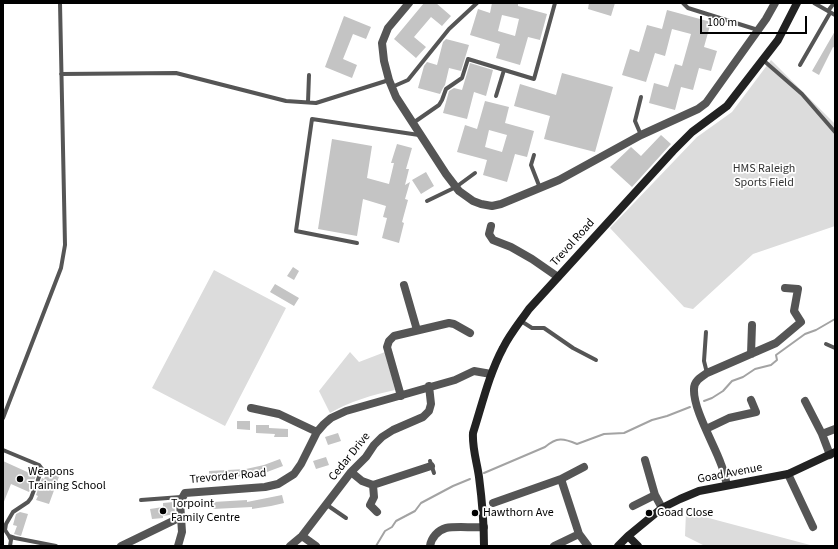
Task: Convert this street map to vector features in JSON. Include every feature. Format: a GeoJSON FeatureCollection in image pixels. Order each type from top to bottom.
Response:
{"type":"FeatureCollection","features":[{"type":"Feature","properties":{"kind":"street"},"geometry":{"type":"LineString","coordinates":[[409,3],[388,28],[382,43],[384,61],[390,84],[396,97],[420,135],[456,187],[473,201],[492,206],[501,204],[559,180],[641,135],[698,109],[706,103],[776,3]]}},
{"type":"Feature","properties":{"kind":"street","name":"Trevol Road"},"geometry":{"type":"LineString","coordinates":[[484,546],[484,527],[473,433],[502,348],[520,321],[558,277],[673,151],[692,132],[727,106],[778,40],[796,3]]}},
{"type":"Feature","properties":{"kind":"street"},"geometry":{"type":"LineString","coordinates":[[491,226],[489,234],[493,240],[511,247],[558,277]]}},
{"type":"Feature","properties":{"kind":"street"},"geometry":{"type":"LineString","coordinates":[[404,285],[417,330]]}},
{"type":"Feature","properties":{"kind":"street"},"geometry":{"type":"LineString","coordinates":[[727,485],[721,464],[697,406],[694,390],[697,380],[707,373],[776,343],[801,322],[794,311],[798,289],[785,288]]}},
{"type":"Feature","properties":{"kind":"street"},"geometry":{"type":"LineString","coordinates":[[401,396],[387,347],[389,341],[394,336],[449,323],[454,324],[470,333]]}},
{"type":"Feature","properties":{"kind":"street"},"geometry":{"type":"LineString","coordinates":[[751,354],[752,325]]}},
{"type":"Feature","properties":{"kind":"street","name":"Trevorder Road"},"geometry":{"type":"LineString","coordinates":[[178,546],[182,532],[180,502],[181,497],[185,493],[265,487],[278,484],[294,474],[301,464],[317,432],[331,418],[346,411],[454,380],[474,371],[492,374]]}},
{"type":"Feature","properties":{"kind":"street","name":"Cedar Drive"},"geometry":{"type":"LineString","coordinates":[[290,546],[302,536],[351,472],[366,457],[374,445],[382,437],[393,430],[423,417],[429,411],[431,404],[429,386]]}},
{"type":"Feature","properties":{"kind":"street"},"geometry":{"type":"LineString","coordinates":[[706,429],[728,418],[756,412],[751,400]]}},
{"type":"Feature","properties":{"kind":"street"},"geometry":{"type":"LineString","coordinates":[[805,401],[833,454]]}},
{"type":"Feature","properties":{"kind":"street"},"geometry":{"type":"LineString","coordinates":[[251,408],[279,414],[317,432]]}},
{"type":"Feature","properties":{"kind":"street"},"geometry":{"type":"LineString","coordinates":[[822,434],[835,429]]}},
{"type":"Feature","properties":{"kind":"street","name":"Goad Avenue"},"geometry":{"type":"LineString","coordinates":[[618,546],[662,508],[699,491],[788,474],[833,454]]}},
{"type":"Feature","properties":{"kind":"street"},"geometry":{"type":"LineString","coordinates":[[645,460],[656,495],[662,508]]}},
{"type":"Feature","properties":{"kind":"street"},"geometry":{"type":"LineString","coordinates":[[351,472],[362,481],[373,485],[432,467]]}},
{"type":"Feature","properties":{"kind":"street"},"geometry":{"type":"LineString","coordinates":[[493,503],[561,479],[584,467]]}},
{"type":"Feature","properties":{"kind":"street"},"geometry":{"type":"LineString","coordinates":[[788,474],[813,527]]}},
{"type":"Feature","properties":{"kind":"street"},"geometry":{"type":"LineString","coordinates":[[561,479],[579,534],[588,546]]}},
{"type":"Feature","properties":{"kind":"street"},"geometry":{"type":"LineString","coordinates":[[373,485],[374,497],[370,505],[377,512]]}},
{"type":"Feature","properties":{"kind":"street"},"geometry":{"type":"LineString","coordinates":[[633,506],[656,495]]}},
{"type":"Feature","properties":{"kind":"street"},"geometry":{"type":"LineString","coordinates":[[121,546],[181,517]]}},
{"type":"Feature","properties":{"kind":"street"},"geometry":{"type":"LineString","coordinates":[[430,546],[434,537],[445,528],[484,527]]}},
{"type":"Feature","properties":{"kind":"street"},"geometry":{"type":"LineString","coordinates":[[554,546],[579,534]]}},
{"type":"Feature","properties":{"kind":"street"},"geometry":{"type":"LineString","coordinates":[[302,536],[316,546]]}},
{"type":"Feature","properties":{"kind":"street"},"geometry":{"type":"LineString","coordinates":[[628,536],[638,546]]}},
{"type":"Feature","properties":{"kind":"lane"},"geometry":{"type":"LineString","coordinates":[[3,418],[64,256],[60,3]]}},
{"type":"Feature","properties":{"kind":"lane"},"geometry":{"type":"LineString","coordinates":[[61,74],[176,73],[286,101],[316,103],[408,80],[449,30],[477,3]]}},
{"type":"Feature","properties":{"kind":"lane"},"geometry":{"type":"LineString","coordinates":[[413,123],[439,105],[446,89],[462,78],[468,59],[534,79],[555,3]]}},
{"type":"Feature","properties":{"kind":"lane"},"geometry":{"type":"LineString","coordinates":[[683,3],[688,8],[758,30]]}},
{"type":"Feature","properties":{"kind":"lane"},"geometry":{"type":"LineString","coordinates":[[814,3],[835,15]]}},
{"type":"Feature","properties":{"kind":"lane"},"geometry":{"type":"LineString","coordinates":[[800,65],[834,3]]}},
{"type":"Feature","properties":{"kind":"lane"},"geometry":{"type":"LineString","coordinates":[[763,60],[802,94],[835,132]]}},
{"type":"Feature","properties":{"kind":"lane"},"geometry":{"type":"LineString","coordinates":[[496,96],[504,70]]}},
{"type":"Feature","properties":{"kind":"lane"},"geometry":{"type":"LineString","coordinates":[[308,102],[310,75]]}},
{"type":"Feature","properties":{"kind":"lane"},"geometry":{"type":"LineString","coordinates":[[641,97],[635,121],[641,135]]}},
{"type":"Feature","properties":{"kind":"lane"},"geometry":{"type":"LineString","coordinates":[[357,243],[296,231],[312,119],[420,135]]}},
{"type":"Feature","properties":{"kind":"lane"},"geometry":{"type":"LineString","coordinates":[[534,155],[530,165],[540,188]]}},
{"type":"Feature","properties":{"kind":"lane"},"geometry":{"type":"LineString","coordinates":[[427,201],[456,187],[475,173]]}},
{"type":"Feature","properties":{"kind":"lane"},"geometry":{"type":"LineString","coordinates":[[520,321],[532,328],[544,328],[573,348],[596,360]]}},
{"type":"Feature","properties":{"kind":"lane"},"geometry":{"type":"LineString","coordinates":[[706,332],[704,361],[707,373]]}},
{"type":"Feature","properties":{"kind":"lane"},"geometry":{"type":"LineString","coordinates":[[826,344],[835,348]]}},
{"type":"Feature","properties":{"kind":"lane"},"geometry":{"type":"LineString","coordinates":[[3,450],[39,465],[42,469],[32,498],[13,512],[6,524],[5,530],[11,540],[10,546]]}},
{"type":"Feature","properties":{"kind":"lane"},"geometry":{"type":"LineString","coordinates":[[141,500],[181,497]]}},
{"type":"Feature","properties":{"kind":"lane"},"geometry":{"type":"LineString","coordinates":[[327,505],[346,518]]}},
{"type":"Feature","properties":{"kind":"lane"},"geometry":{"type":"LineString","coordinates":[[9,536],[56,546]]}},
{"type":"Feature","properties":{"kind":"green space","name":"HMS Raleigh Sports Field"},"geometry":{"type":"Polygon","coordinates":[[[771,60],[835,124],[835,226],[753,254],[693,309],[684,307],[610,228],[697,137],[732,112],[771,60]]]}},
{"type":"Feature","properties":{"kind":"green space"},"geometry":{"type":"Polygon","coordinates":[[[214,270],[286,308],[225,426],[152,388],[214,270]]]}},
{"type":"Feature","properties":{"kind":"green space"},"geometry":{"type":"Polygon","coordinates":[[[350,352],[359,362],[385,352],[395,390],[362,399],[330,413],[319,391],[350,352]]]}},
{"type":"Feature","properties":{"kind":"green space"},"geometry":{"type":"Polygon","coordinates":[[[686,512],[814,546],[705,546],[685,536],[686,512]]]}},
{"type":"Feature","properties":{"kind":"building"},"geometry":{"type":"Polygon","coordinates":[[[424,3],[436,3],[451,16],[442,26],[431,17],[414,37],[426,47],[416,58],[394,39],[424,3]]]}},
{"type":"Feature","properties":{"kind":"building"},"geometry":{"type":"Polygon","coordinates":[[[492,3],[518,3],[518,6],[547,14],[540,40],[528,37],[520,65],[496,58],[500,44],[470,35],[478,9],[490,13],[492,3]],[[502,15],[498,31],[515,36],[519,19],[502,15]]]}},
{"type":"Feature","properties":{"kind":"building"},"geometry":{"type":"Polygon","coordinates":[[[589,3],[615,3],[611,16],[588,9],[589,3]]]}},
{"type":"Feature","properties":{"kind":"building"},"geometry":{"type":"Polygon","coordinates":[[[667,10],[711,22],[704,47],[717,51],[711,71],[699,68],[693,90],[681,87],[675,110],[649,103],[654,83],[668,87],[675,64],[682,66],[691,34],[672,29],[665,56],[655,53],[646,82],[622,75],[630,49],[639,52],[647,25],[662,29],[667,10]]]}},
{"type":"Feature","properties":{"kind":"building"},"geometry":{"type":"Polygon","coordinates":[[[344,16],[371,27],[366,39],[353,34],[343,59],[357,65],[352,78],[325,67],[344,16]]]}},
{"type":"Feature","properties":{"kind":"building"},"geometry":{"type":"Polygon","coordinates":[[[835,31],[835,48],[833,47],[819,75],[812,71],[835,31]]]}},
{"type":"Feature","properties":{"kind":"building"},"geometry":{"type":"Polygon","coordinates":[[[446,39],[469,45],[461,71],[449,68],[445,85],[440,94],[418,88],[424,66],[427,62],[437,65],[443,42],[446,39]]]}},
{"type":"Feature","properties":{"kind":"building"},"geometry":{"type":"Polygon","coordinates":[[[470,63],[493,70],[486,96],[474,92],[467,119],[443,113],[449,91],[454,88],[462,90],[470,63]]]}},
{"type":"Feature","properties":{"kind":"building"},"geometry":{"type":"Polygon","coordinates":[[[562,73],[613,87],[595,152],[544,139],[550,116],[514,106],[520,84],[556,95],[562,73]]]}},
{"type":"Feature","properties":{"kind":"building"},"geometry":{"type":"Polygon","coordinates":[[[485,101],[509,107],[505,123],[534,131],[527,157],[515,154],[507,182],[483,175],[487,160],[457,152],[465,125],[477,129],[485,101]],[[489,130],[485,147],[502,152],[507,135],[489,130]]]}},
{"type":"Feature","properties":{"kind":"building"},"geometry":{"type":"Polygon","coordinates":[[[661,135],[671,144],[632,187],[610,167],[631,147],[641,156],[661,135]]]}},
{"type":"Feature","properties":{"kind":"building"},"geometry":{"type":"Polygon","coordinates":[[[332,139],[372,146],[367,178],[389,184],[394,163],[391,163],[397,144],[412,148],[406,169],[409,169],[405,185],[410,182],[405,199],[408,200],[402,222],[404,223],[399,243],[382,238],[387,218],[383,217],[386,206],[363,199],[357,236],[318,229],[332,139]]]}},
{"type":"Feature","properties":{"kind":"building"},"geometry":{"type":"Polygon","coordinates":[[[426,172],[434,186],[421,194],[412,180],[426,172]]]}},
{"type":"Feature","properties":{"kind":"building"},"geometry":{"type":"Polygon","coordinates":[[[293,267],[299,271],[294,280],[287,276],[293,267]]]}},
{"type":"Feature","properties":{"kind":"building"},"geometry":{"type":"Polygon","coordinates":[[[275,284],[299,298],[294,306],[270,292],[275,284]]]}},
{"type":"Feature","properties":{"kind":"building"},"geometry":{"type":"Polygon","coordinates":[[[237,421],[250,421],[250,430],[237,429],[237,421]]]}},
{"type":"Feature","properties":{"kind":"building"},"geometry":{"type":"Polygon","coordinates":[[[256,425],[269,425],[269,428],[288,429],[288,437],[274,437],[275,434],[256,433],[256,425]]]}},
{"type":"Feature","properties":{"kind":"building"},"geometry":{"type":"Polygon","coordinates":[[[338,433],[341,441],[328,445],[325,437],[338,433]]]}},
{"type":"Feature","properties":{"kind":"building"},"geometry":{"type":"Polygon","coordinates":[[[326,457],[329,465],[316,469],[313,461],[326,457]]]}},
{"type":"Feature","properties":{"kind":"building"},"geometry":{"type":"Polygon","coordinates":[[[280,459],[283,466],[267,472],[247,476],[209,478],[209,471],[246,469],[264,465],[280,459]]]}},
{"type":"Feature","properties":{"kind":"building","name":"Weapons Training School"},"geometry":{"type":"Polygon","coordinates":[[[3,461],[36,476],[29,492],[11,484],[3,504],[3,461]]]}},
{"type":"Feature","properties":{"kind":"building"},"geometry":{"type":"Polygon","coordinates":[[[48,470],[60,474],[49,504],[36,500],[38,496],[36,495],[42,478],[44,479],[48,470]]]}},
{"type":"Feature","properties":{"kind":"building"},"geometry":{"type":"Polygon","coordinates":[[[282,495],[284,503],[271,506],[252,509],[252,507],[213,509],[213,502],[247,500],[247,502],[282,495]]]}},
{"type":"Feature","properties":{"kind":"building","name":"Torpoint Family Centre"},"geometry":{"type":"Polygon","coordinates":[[[174,502],[175,514],[163,516],[163,518],[152,519],[150,509],[163,507],[163,503],[174,502]]]}},
{"type":"Feature","properties":{"kind":"building"},"geometry":{"type":"Polygon","coordinates":[[[20,512],[28,514],[21,536],[14,534],[17,526],[13,525],[16,514],[20,512]]]}},
{"type":"Feature","properties":{"kind":"waterway"},"geometry":{"type":"LineString","coordinates":[[704,401],[723,391],[732,381],[743,377],[755,369],[771,365],[777,360],[776,355],[805,334],[816,330],[835,319]]}},
{"type":"Feature","properties":{"kind":"waterway"},"geometry":{"type":"LineString","coordinates":[[484,473],[545,447],[553,441],[564,440],[577,444],[604,434],[624,433],[652,420],[690,407]]}},
{"type":"Feature","properties":{"kind":"waterway"},"geometry":{"type":"LineString","coordinates":[[376,546],[385,531],[392,527],[396,521],[415,511],[421,503],[470,479]]}},
{"type":"Feature","properties":{"kind":"place","name":"Weapons Training School"},"geometry":{"type":"Point","coordinates":[20,479]}},
{"type":"Feature","properties":{"kind":"place","name":"Torpoint Family Centre"},"geometry":{"type":"Point","coordinates":[163,511]}},
{"type":"Feature","properties":{"kind":"place","name":"Hawthorn Ave"},"geometry":{"type":"Point","coordinates":[475,513]}},
{"type":"Feature","properties":{"kind":"place","name":"Goad Close"},"geometry":{"type":"Point","coordinates":[649,513]}}]}
